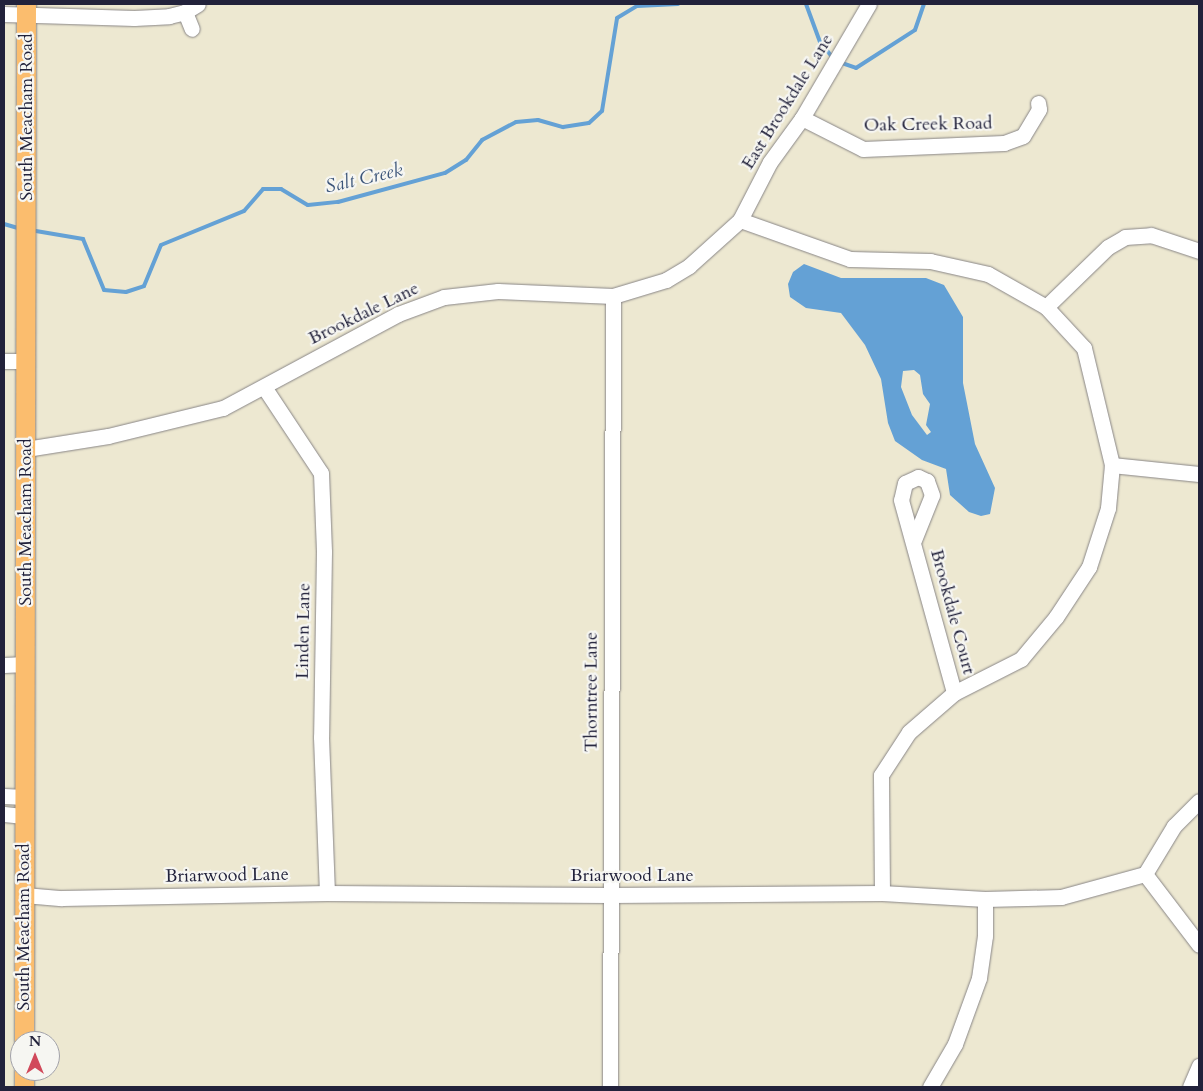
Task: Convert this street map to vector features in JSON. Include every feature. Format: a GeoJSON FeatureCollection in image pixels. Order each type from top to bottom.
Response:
{"type":"FeatureCollection","features":[{"type":"Feature","properties":{"kind":"main road","name":"South Meacham Road"},"geometry":{"type":"LineString","coordinates":[[24,1031],[28,160],[26,9]]}},
{"type":"Feature","properties":{"kind":"street","name":"East Brookdale Lane"},"geometry":{"type":"LineString","coordinates":[[740,220],[783,140],[802,118],[869,4]]}},
{"type":"Feature","properties":{"kind":"street"},"geometry":{"type":"LineString","coordinates":[[4,14],[26,9],[134,18],[192,8],[192,29]]}},
{"type":"Feature","properties":{"kind":"street","name":"Oak Creek Road"},"geometry":{"type":"LineString","coordinates":[[802,118],[863,149],[1004,143],[1023,136],[1039,108],[1038,103]]}},
{"type":"Feature","properties":{"kind":"street"},"geometry":{"type":"LineString","coordinates":[[740,220],[850,259],[930,261],[988,274],[1046,306],[1084,348],[1112,465],[1108,508],[1089,566],[1056,617],[1021,659],[954,693],[909,732],[881,776],[882,893]]}},
{"type":"Feature","properties":{"kind":"street","name":"Brookdale Lane"},"geometry":{"type":"LineString","coordinates":[[26,448],[108,436],[223,408],[398,314],[444,297],[498,291],[613,296],[666,280],[689,266],[740,220]]}},
{"type":"Feature","properties":{"kind":"street"},"geometry":{"type":"LineString","coordinates":[[1046,306],[1108,247],[1125,237],[1151,235],[1199,251]]}},
{"type":"Feature","properties":{"kind":"street","name":"Thorntree Lane"},"geometry":{"type":"LineString","coordinates":[[610,1087],[613,296]]}},
{"type":"Feature","properties":{"kind":"street"},"geometry":{"type":"LineString","coordinates":[[4,361],[27,361]]}},
{"type":"Feature","properties":{"kind":"street","name":"Linden Lane"},"geometry":{"type":"LineString","coordinates":[[264,387],[321,473],[324,552],[321,737],[327,893]]}},
{"type":"Feature","properties":{"kind":"street"},"geometry":{"type":"LineString","coordinates":[[1112,465],[1199,474]]}},
{"type":"Feature","properties":{"kind":"street","name":"Brookdale Court"},"geometry":{"type":"LineString","coordinates":[[914,540],[954,693]]}},
{"type":"Feature","properties":{"kind":"street"},"geometry":{"type":"LineString","coordinates":[[4,664],[25,664]]}},
{"type":"Feature","properties":{"kind":"street"},"geometry":{"type":"LineString","coordinates":[[4,796],[24,806]]}},
{"type":"Feature","properties":{"kind":"street"},"geometry":{"type":"LineString","coordinates":[[1199,800],[1174,826],[1145,874],[1199,945]]}},
{"type":"Feature","properties":{"kind":"street"},"geometry":{"type":"LineString","coordinates":[[4,814],[24,806]]}},
{"type":"Feature","properties":{"kind":"street","name":"Briarwood Lane"},"geometry":{"type":"LineString","coordinates":[[24,895],[62,898],[327,893],[610,895],[882,893],[985,899],[1061,896],[1145,874]]}},
{"type":"Feature","properties":{"kind":"street"},"geometry":{"type":"LineString","coordinates":[[930,1087],[955,1044],[979,978],[985,936],[985,899]]}},
{"type":"Feature","properties":{"kind":"street"},"geometry":{"type":"LineString","coordinates":[[1190,1087],[1199,1066]]}},
{"type":"Feature","properties":{"kind":"water"},"geometry":{"type":"Polygon","coordinates":[[[804,264],[841,278],[926,278],[944,285],[963,317],[963,383],[975,444],[995,488],[990,514],[981,516],[969,512],[950,495],[946,469],[922,460],[895,441],[888,423],[881,379],[865,345],[841,313],[806,308],[790,297],[788,284],[793,272],[804,264]],[[914,370],[903,371],[901,387],[912,415],[927,435],[931,432],[926,425],[930,404],[923,394],[920,375],[914,370]]]}},
{"type":"Feature","properties":{"kind":"waterway","name":"Salt Creek"},"geometry":{"type":"LineString","coordinates":[[30,230],[83,239],[104,290],[126,292],[144,286],[161,245],[244,211],[263,189],[281,189],[308,205],[338,202],[445,173],[466,160],[482,140],[516,122],[538,120],[563,127],[589,123],[602,111],[617,18],[637,6],[678,4]]}},
{"type":"Feature","properties":{"kind":"waterway","name":"Salt Creek"},"geometry":{"type":"LineString","coordinates":[[806,4],[820,42],[834,59]]}},
{"type":"Feature","properties":{"kind":"waterway","name":"Salt Creek"},"geometry":{"type":"LineString","coordinates":[[839,62],[856,68],[915,30],[924,4]]}},
{"type":"Feature","properties":{"kind":"waterway","name":"Salt Creek"},"geometry":{"type":"LineString","coordinates":[[4,224],[21,229]]}}]}
